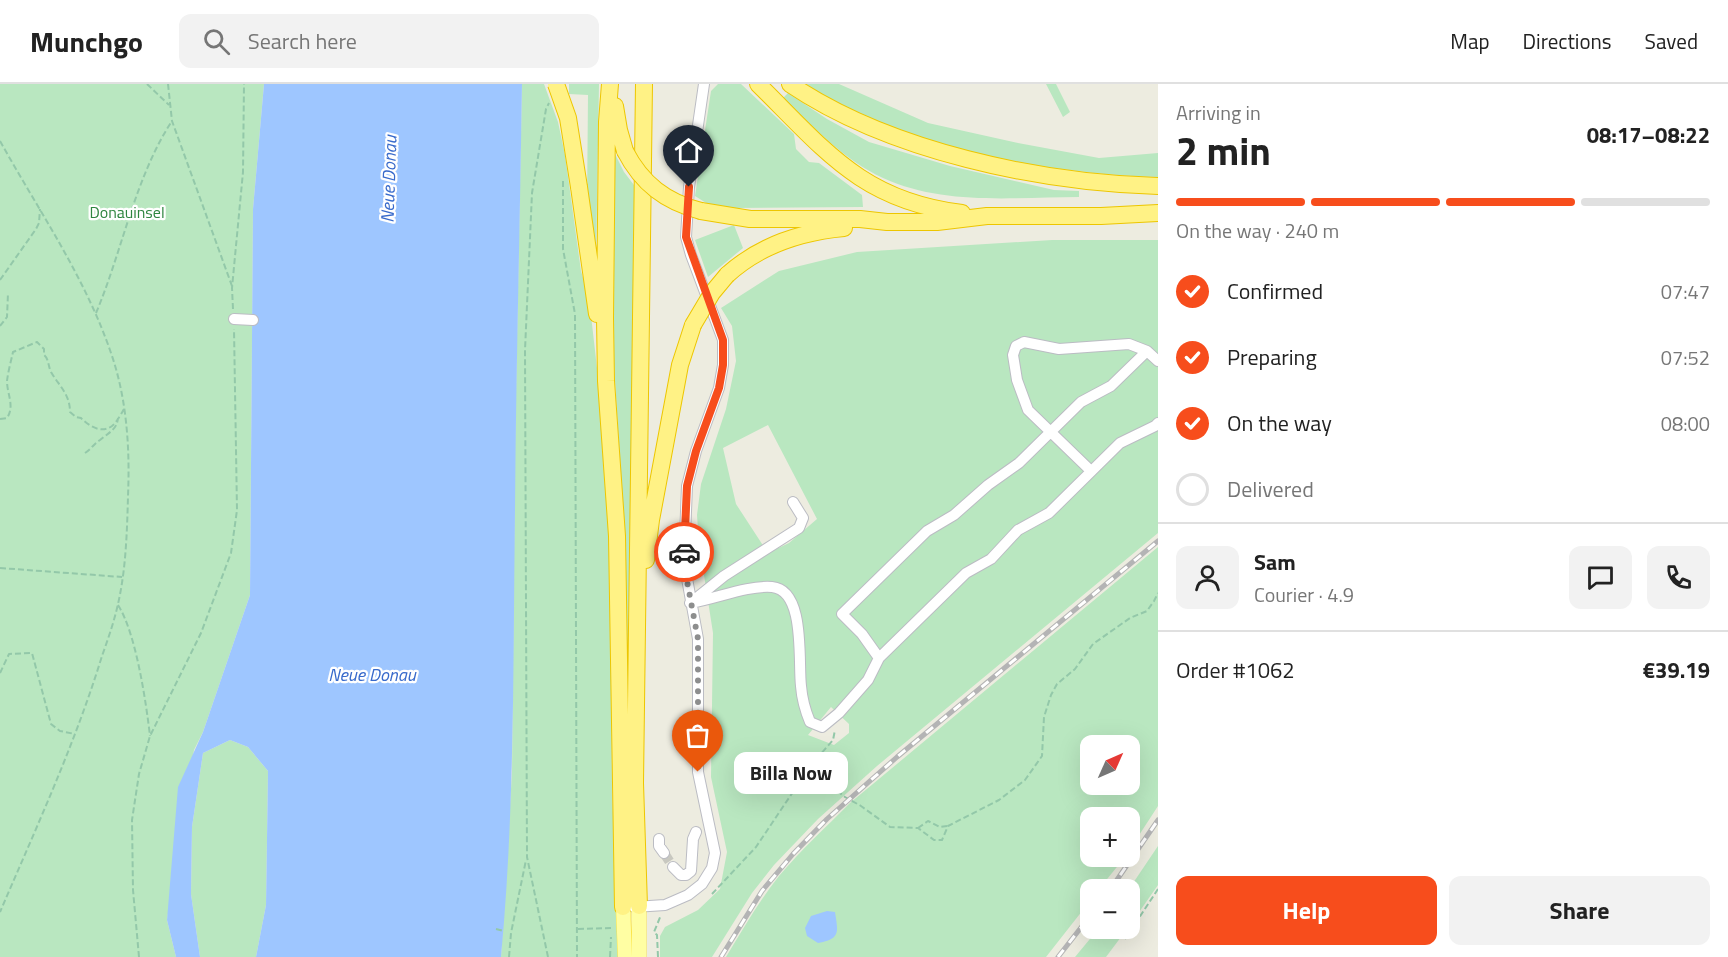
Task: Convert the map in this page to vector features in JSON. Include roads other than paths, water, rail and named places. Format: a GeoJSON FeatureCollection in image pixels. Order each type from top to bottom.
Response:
{"type":"FeatureCollection","features":[{"type":"Feature","properties":{"kind":"highway"},"geometry":{"type":"LineString","coordinates":[[556,84],[568,118],[606,381],[617,536],[631,907]]}},
{"type":"Feature","properties":{"kind":"highway"},"geometry":{"type":"LineString","coordinates":[[606,381],[606,152],[611,84]]}},
{"type":"Feature","properties":{"kind":"highway"},"geometry":{"type":"LineString","coordinates":[[611,84],[616,119],[625,151],[637,172],[653,188],[673,202],[701,212],[750,219],[860,219],[887,222],[936,222],[987,216],[1101,216],[1158,213]]}},
{"type":"Feature","properties":{"kind":"highway"},"geometry":{"type":"LineString","coordinates":[[631,907],[635,783],[644,84]]}},
{"type":"Feature","properties":{"kind":"highway"},"geometry":{"type":"LineString","coordinates":[[758,84],[834,159],[866,183],[915,204],[987,216]]}},
{"type":"Feature","properties":{"kind":"highway"},"geometry":{"type":"LineString","coordinates":[[790,84],[819,103],[866,126],[952,154],[1050,176],[1093,182],[1158,186]]}},
{"type":"Feature","properties":{"kind":"highway"},"geometry":{"type":"LineString","coordinates":[[636,627],[651,520],[680,365],[693,325],[712,293],[727,275],[751,256],[784,240],[823,231],[887,222]]}},
{"type":"Feature","properties":{"kind":"main road"},"geometry":{"type":"LineString","coordinates":[[625,957],[631,907]]}},
{"type":"Feature","properties":{"kind":"main road"},"geometry":{"type":"LineString","coordinates":[[631,907],[639,957]]}},
{"type":"Feature","properties":{"kind":"street"},"geometry":{"type":"LineString","coordinates":[[631,907],[665,904],[688,896],[702,884],[712,868],[715,853],[698,772],[698,639],[684,562],[687,486],[696,451],[719,388],[723,365],[723,340],[686,237],[689,187],[704,84]]}},
{"type":"Feature","properties":{"kind":"street"},"geometry":{"type":"LineString","coordinates":[[234,319],[253,320]]}},
{"type":"Feature","properties":{"kind":"street"},"geometry":{"type":"LineString","coordinates":[[1091,471],[1028,410],[1017,380],[1013,355],[1016,346],[1024,342],[1059,349],[1130,344],[1147,351],[1158,361]]}},
{"type":"Feature","properties":{"kind":"street"},"geometry":{"type":"LineString","coordinates":[[879,658],[862,633],[842,614],[927,531],[954,515],[988,484],[1019,463],[1081,402],[1111,386],[1147,351]]}},
{"type":"Feature","properties":{"kind":"street"},"geometry":{"type":"LineString","coordinates":[[690,603],[759,587],[775,587],[788,594],[794,606],[798,630],[801,686],[807,715],[810,722],[822,727],[839,713],[868,680],[879,658],[966,573],[991,559],[1018,530],[1049,513],[1120,443],[1158,423]]}},
{"type":"Feature","properties":{"kind":"street"},"geometry":{"type":"LineString","coordinates":[[690,603],[724,576],[799,528],[803,518],[793,502]]}},
{"type":"Feature","properties":{"kind":"street"},"geometry":{"type":"LineString","coordinates":[[673,867],[681,875],[686,875],[691,871],[693,839],[696,832]]}},
{"type":"Feature","properties":{"kind":"street"},"geometry":{"type":"LineString","coordinates":[[659,839],[659,846],[664,853]]}},
{"type":"Feature","properties":{"kind":"water","name":"Neue Donau"},"geometry":{"type":"Polygon","coordinates":[[[264,84],[522,84],[512,733],[509,845],[501,957],[256,957],[266,905],[268,771],[248,747],[230,740],[203,753],[192,827],[191,894],[200,957],[176,957],[167,920],[178,787],[203,732],[250,595],[253,209],[264,84]]]}},
{"type":"Feature","properties":{"kind":"water"},"geometry":{"type":"Polygon","coordinates":[[[827,911],[835,912],[836,934],[831,939],[818,943],[807,936],[805,928],[811,916],[827,911]]]}},
{"type":"Feature","properties":{"kind":"tunnel"},"geometry":{"type":"LineString","coordinates":[[664,853],[673,867]]}},
{"type":"Feature","properties":{"kind":"railway"},"geometry":{"type":"LineString","coordinates":[[721,957],[762,891],[827,819],[897,757],[1158,541]]}},
{"type":"Feature","properties":{"kind":"railway"},"geometry":{"type":"LineString","coordinates":[[1118,879],[1158,820]]}},
{"type":"Feature","properties":{"kind":"railway"},"geometry":{"type":"LineString","coordinates":[[1058,957],[1080,929]]}},
{"type":"Feature","properties":{"kind":"place","name":"Billa Now"},"geometry":{"type":"Point","coordinates":[698,772]}},
{"type":"Feature","properties":{"kind":"park label","name":"Donauinsel"},"geometry":{"type":"Point","coordinates":[127,212]}}]}
